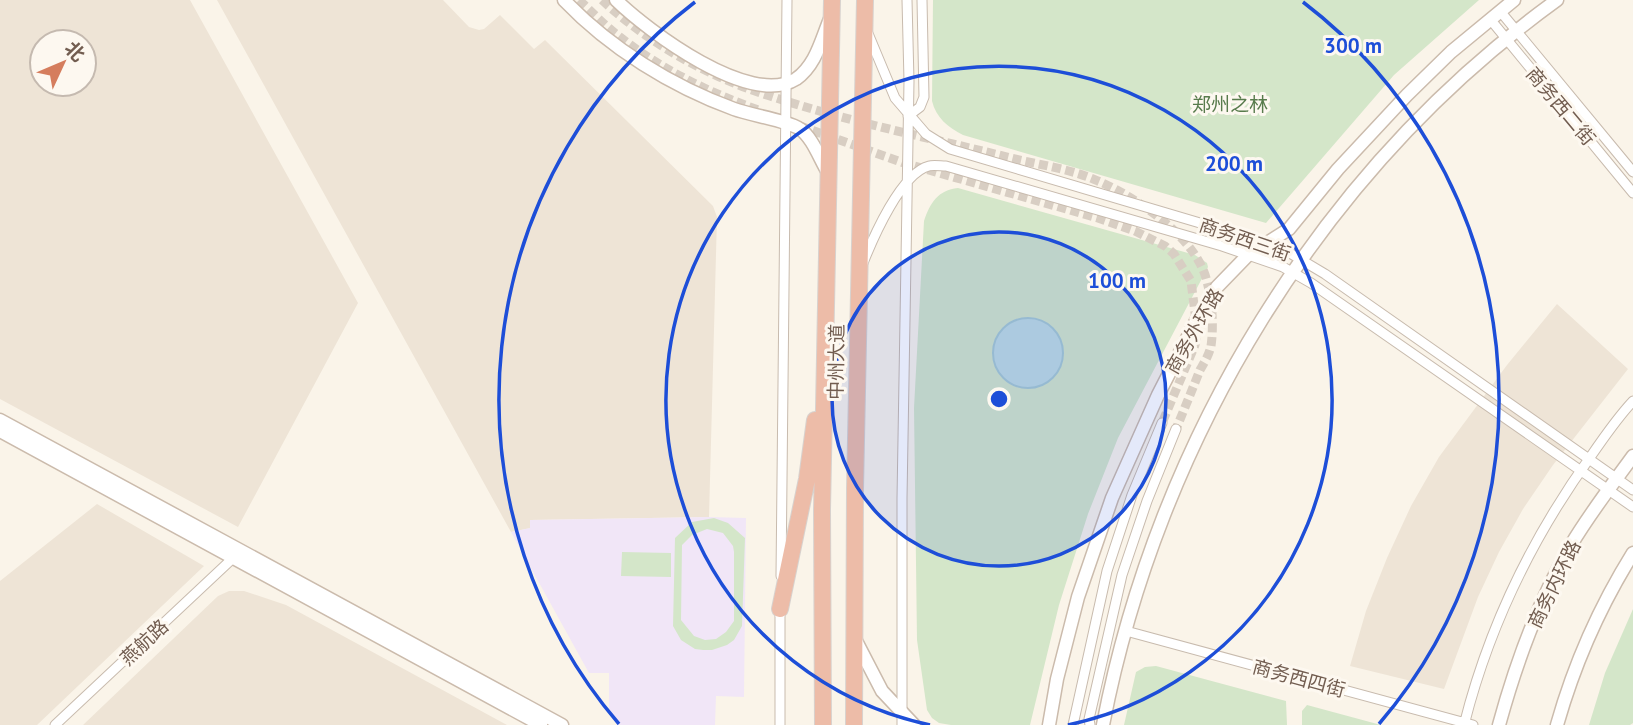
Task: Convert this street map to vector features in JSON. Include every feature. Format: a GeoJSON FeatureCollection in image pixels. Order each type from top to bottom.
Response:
{"type":"FeatureCollection","features":[{"type":"Feature","properties":{"kind":"highway","name":"中州大道"},"geometry":{"type":"LineString","coordinates":[[854,725],[865,0]]}},
{"type":"Feature","properties":{"kind":"highway","name":"中州大道"},"geometry":{"type":"LineString","coordinates":[[823,725],[824,355],[832,8]]}},
{"type":"Feature","properties":{"kind":"highway"},"geometry":{"type":"LineString","coordinates":[[780,609],[807,479],[824,355]]}},
{"type":"Feature","properties":{"kind":"street"},"geometry":{"type":"LineString","coordinates":[[564,0],[578,15],[625,51],[670,81],[734,109],[800,129],[808,137],[828,174]]}},
{"type":"Feature","properties":{"kind":"street"},"geometry":{"type":"LineString","coordinates":[[616,0],[638,22],[687,55],[749,81],[768,85],[785,84],[804,72],[812,63],[832,8]]}},
{"type":"Feature","properties":{"kind":"street"},"geometry":{"type":"LineString","coordinates":[[780,725],[787,0]]}},
{"type":"Feature","properties":{"kind":"street"},"geometry":{"type":"LineString","coordinates":[[902,720],[907,0]]}},
{"type":"Feature","properties":{"kind":"street"},"geometry":{"type":"LineString","coordinates":[[908,116],[920,107],[924,97],[922,0]]}},
{"type":"Feature","properties":{"kind":"street","name":"商务外环路"},"geometry":{"type":"LineString","coordinates":[[1049,725],[1057,679],[1078,597],[1112,498],[1158,395],[1196,321],[1217,287],[1248,256],[1289,229],[1364,139],[1444,59],[1514,0]]}},
{"type":"Feature","properties":{"kind":"street"},"geometry":{"type":"LineString","coordinates":[[1103,725],[1126,631],[1162,518],[1207,418],[1257,327],[1358,185],[1383,157],[1469,71],[1557,0]]}},
{"type":"Feature","properties":{"kind":"street","name":"商务西二街"},"geometry":{"type":"LineString","coordinates":[[1495,15],[1633,193]]}},
{"type":"Feature","properties":{"kind":"street","name":"商务西三街"},"geometry":{"type":"LineString","coordinates":[[864,25],[895,98],[926,134],[950,149],[1227,230],[1303,260],[1633,490]]}},
{"type":"Feature","properties":{"kind":"street","name":"商务西二街"},"geometry":{"type":"LineString","coordinates":[[1512,36],[1633,172]]}},
{"type":"Feature","properties":{"kind":"street","name":"商务西三街"},"geometry":{"type":"LineString","coordinates":[[859,274],[883,218],[907,183],[919,171],[929,166],[946,166],[1248,256],[1294,273],[1311,283],[1633,507]]}},
{"type":"Feature","properties":{"kind":"street"},"geometry":{"type":"LineString","coordinates":[[1467,724],[1486,653],[1541,529],[1580,470],[1633,401]]}},
{"type":"Feature","properties":{"kind":"street"},"geometry":{"type":"LineString","coordinates":[[0,419],[562,725]]}},
{"type":"Feature","properties":{"kind":"street"},"geometry":{"type":"LineString","coordinates":[[1073,725],[1107,570],[1132,495],[1162,424]]}},
{"type":"Feature","properties":{"kind":"street"},"geometry":{"type":"LineString","coordinates":[[1090,725],[1089,719],[1122,575],[1147,501],[1177,429]]}},
{"type":"Feature","properties":{"kind":"street"},"geometry":{"type":"LineString","coordinates":[[0,431],[541,725]]}},
{"type":"Feature","properties":{"kind":"street","name":"商务内环路"},"geometry":{"type":"LineString","coordinates":[[1499,725],[1517,665],[1552,582],[1571,546],[1633,456]]}},
{"type":"Feature","properties":{"kind":"street"},"geometry":{"type":"LineString","coordinates":[[1557,725],[1592,630],[1633,553]]}},
{"type":"Feature","properties":{"kind":"street","name":"燕航路"},"geometry":{"type":"LineString","coordinates":[[55,725],[232,559]]}},
{"type":"Feature","properties":{"kind":"street","name":"商务西四街"},"geometry":{"type":"LineString","coordinates":[[1126,631],[1467,724]]}},
{"type":"Feature","properties":{"kind":"street"},"geometry":{"type":"LineString","coordinates":[[855,638],[902,720],[914,725]]}},
{"type":"Feature","properties":{"kind":"shaded area"},"geometry":{"type":"Polygon","coordinates":[[[0,0],[190,0],[358,303],[238,527],[0,399],[0,0]]]}},
{"type":"Feature","properties":{"kind":"shaded area"},"geometry":{"type":"Polygon","coordinates":[[[217,0],[443,0],[469,27],[479,30],[500,15],[534,49],[545,40],[713,206],[717,217],[709,517],[531,520],[531,528],[511,532],[217,0]]]}},
{"type":"Feature","properties":{"kind":"shaded area"},"geometry":{"type":"Polygon","coordinates":[[[1557,304],[1628,369],[1553,465],[1523,509],[1478,597],[1444,689],[1350,666],[1366,611],[1387,558],[1411,506],[1439,457],[1507,365],[1557,304]]]}},
{"type":"Feature","properties":{"kind":"shaded area"},"geometry":{"type":"Polygon","coordinates":[[[97,504],[204,566],[37,725],[0,725],[0,581],[97,504]]]}},
{"type":"Feature","properties":{"kind":"shaded area"},"geometry":{"type":"Polygon","coordinates":[[[746,518],[744,697],[716,696],[715,725],[618,725],[609,708],[609,673],[589,673],[511,532],[530,528],[530,520],[746,518]]]}},
{"type":"Feature","properties":{"kind":"shaded area"},"geometry":{"type":"Polygon","coordinates":[[[229,591],[244,591],[286,605],[507,725],[83,725],[218,596],[229,591]]]}},
{"type":"Feature","properties":{"kind":"green space","name":"郑州之林"},"geometry":{"type":"Polygon","coordinates":[[[933,0],[1479,0],[1394,75],[1266,223],[963,135],[952,129],[940,117],[932,101],[933,0]]]}},
{"type":"Feature","properties":{"kind":"green space"},"geometry":{"type":"Polygon","coordinates":[[[958,188],[1195,255],[1207,263],[1208,267],[1118,438],[1088,514],[1059,605],[1030,725],[951,725],[939,723],[932,718],[927,710],[917,640],[914,408],[924,221],[936,198],[945,191],[958,188]]]}},
{"type":"Feature","properties":{"kind":"green space"},"geometry":{"type":"Polygon","coordinates":[[[714,518],[728,523],[745,538],[742,626],[734,640],[712,650],[695,649],[681,640],[673,626],[675,538],[692,522],[714,518]],[[707,529],[692,535],[682,545],[681,620],[694,636],[705,640],[716,639],[726,632],[734,621],[734,552],[733,546],[723,533],[707,529]]]}},
{"type":"Feature","properties":{"kind":"green space"},"geometry":{"type":"Polygon","coordinates":[[[622,552],[671,553],[671,577],[621,576],[622,552]]]}},
{"type":"Feature","properties":{"kind":"green space"},"geometry":{"type":"Polygon","coordinates":[[[1633,609],[1633,723],[1589,725],[1605,673],[1633,609]]]}},
{"type":"Feature","properties":{"kind":"green space"},"geometry":{"type":"Polygon","coordinates":[[[1156,666],[1286,701],[1287,725],[1124,725],[1136,672],[1145,667],[1156,666]]]}},
{"type":"Feature","properties":{"kind":"green space"},"geometry":{"type":"Polygon","coordinates":[[[1307,705],[1381,725],[1302,725],[1302,711],[1307,705]]]}},
{"type":"Feature","properties":{"kind":"water"},"geometry":{"type":"Polygon","coordinates":[[[1021,318],[1035,318],[1048,323],[1058,333],[1063,353],[1058,373],[1048,383],[1035,388],[1021,388],[1008,383],[998,373],[993,360],[993,346],[998,333],[1008,323],[1021,318]]]}},
{"type":"Feature","properties":{"kind":"tunnel"},"geometry":{"type":"LineString","coordinates":[[579,0],[614,33],[653,60],[705,88],[761,111]]}},
{"type":"Feature","properties":{"kind":"tunnel"},"geometry":{"type":"LineString","coordinates":[[602,0],[660,45],[702,69],[747,88],[860,122],[1077,173],[1113,188],[1146,208],[1177,233],[1189,247],[1206,278],[1211,303],[1210,349],[1176,429]]}},
{"type":"Feature","properties":{"kind":"tunnel"},"geometry":{"type":"LineString","coordinates":[[800,126],[904,163],[1098,218],[1135,231],[1165,246],[1174,254],[1191,281],[1197,329],[1195,345],[1162,423]]}}]}
